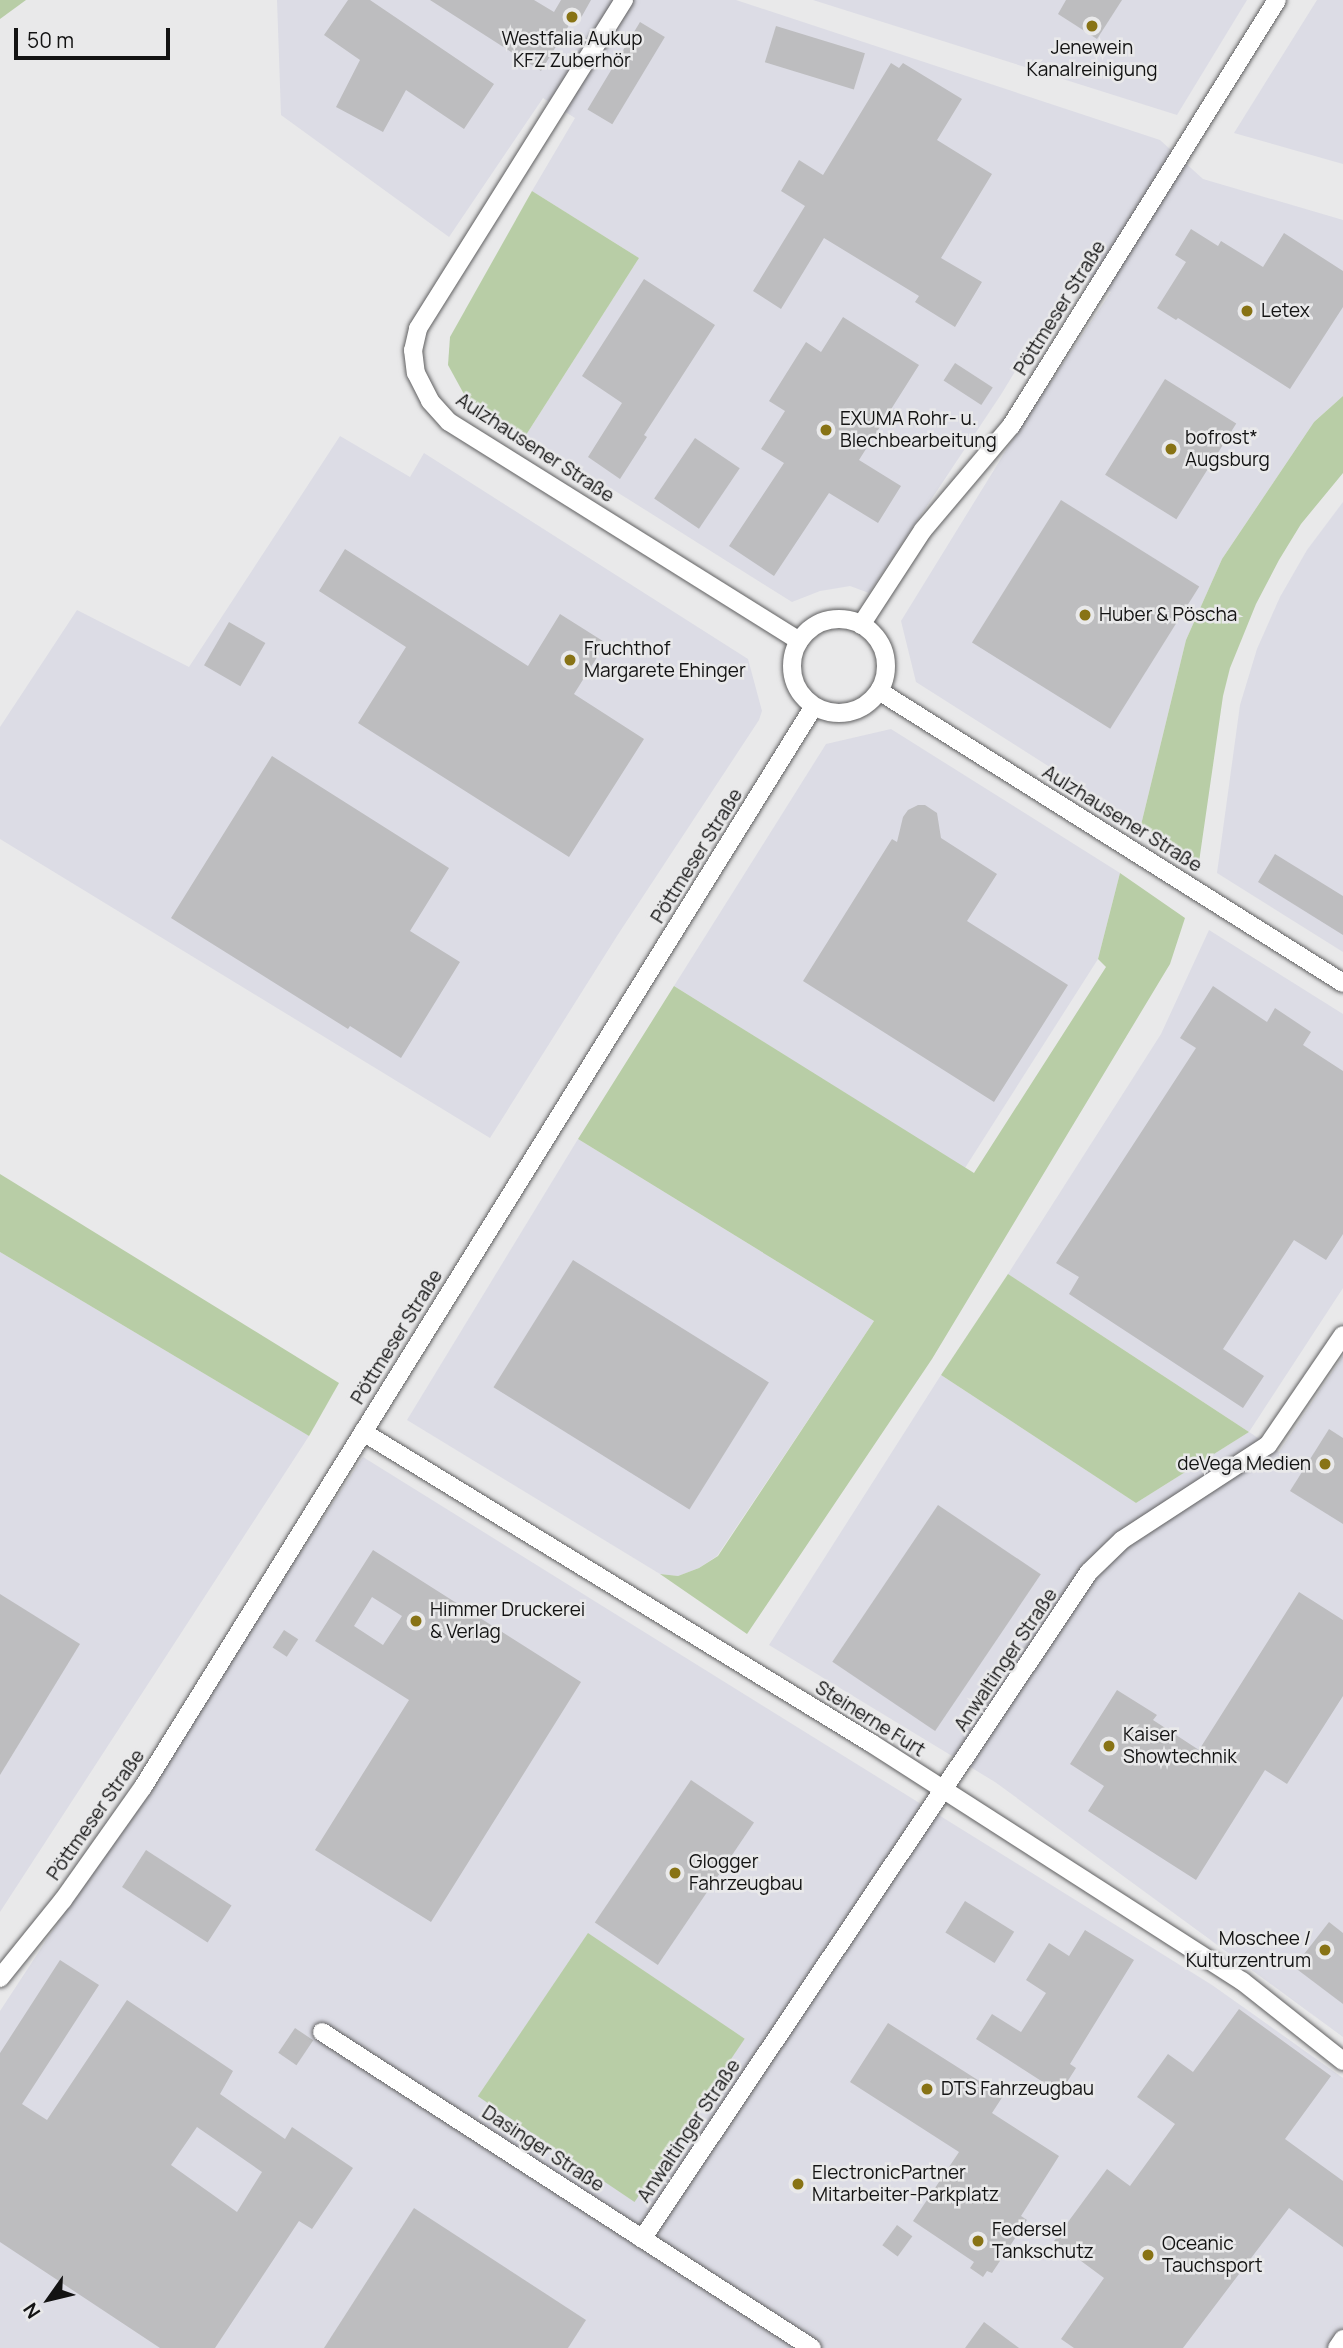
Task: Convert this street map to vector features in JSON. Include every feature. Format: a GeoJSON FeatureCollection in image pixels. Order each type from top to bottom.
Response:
{"type":"FeatureCollection","features":[{"type":"Feature","properties":{"kind":"street","name":"Aulzhausener Straße"},"geometry":{"type":"LineString","coordinates":[[624,0],[418,329],[413,350],[416,373],[430,401],[449,422],[799,641]]}},
{"type":"Feature","properties":{"kind":"street","name":"Pöttmeser Straße"},"geometry":{"type":"LineString","coordinates":[[861,625],[923,530],[1011,426],[1277,0]]}},
{"type":"Feature","properties":{"kind":"street"},"geometry":{"type":"LineString","coordinates":[[841,620],[861,625],[872,632],[884,654],[886,667],[879,691],[869,702],[849,711],[827,712],[814,706],[795,683],[793,654],[799,641],[820,623],[841,620]]}},
{"type":"Feature","properties":{"kind":"street","name":"Aulzhausener Straße"},"geometry":{"type":"LineString","coordinates":[[879,691],[1343,983]]}},
{"type":"Feature","properties":{"kind":"street","name":"Pöttmeser Straße"},"geometry":{"type":"LineString","coordinates":[[0,1978],[71,1890],[143,1787],[814,706]]}},
{"type":"Feature","properties":{"kind":"street","name":"Anwaltinger Straße"},"geometry":{"type":"LineString","coordinates":[[642,2239],[1089,1572],[1122,1540],[1268,1445],[1343,1335]]}},
{"type":"Feature","properties":{"kind":"street","name":"Steinerne Furt"},"geometry":{"type":"LineString","coordinates":[[363,1432],[675,1622],[1242,1981],[1343,2061]]}},
{"type":"Feature","properties":{"kind":"street","name":"Dasinger Straße"},"geometry":{"type":"LineString","coordinates":[[322,2032],[811,2348]]}},
{"type":"Feature","properties":{"kind":"street"},"geometry":{"type":"LineString","coordinates":[[1337,2348],[1343,2339]]}},
{"type":"Feature","properties":{"kind":"shaded area"},"geometry":{"type":"Polygon","coordinates":[[[277,0],[736,0],[1160,140],[1203,179],[1343,220],[1343,396],[1314,422],[1222,559],[1186,640],[1141,825],[916,682],[901,621],[1018,431],[1111,292],[1075,272],[1002,393],[869,593],[850,586],[820,591],[792,602],[526,435],[639,258],[532,191],[575,118],[543,98],[449,237],[281,115],[277,0]]]}},
{"type":"Feature","properties":{"kind":"shaded area"},"geometry":{"type":"Polygon","coordinates":[[[813,0],[1247,0],[1177,115],[813,0]]]}},
{"type":"Feature","properties":{"kind":"shaded area"},"geometry":{"type":"Polygon","coordinates":[[[1317,0],[1343,0],[1343,164],[1234,133],[1317,0]]]}},
{"type":"Feature","properties":{"kind":"shaded area"},"geometry":{"type":"Polygon","coordinates":[[[340,436],[410,477],[424,453],[748,659],[762,711],[759,720],[617,936],[490,1138],[0,839],[0,727],[77,610],[189,667],[340,436]]]}},
{"type":"Feature","properties":{"kind":"shaded area"},"geometry":{"type":"Polygon","coordinates":[[[1343,502],[1343,952],[1217,873],[1240,705],[1257,649],[1280,597],[1307,550],[1343,502]]]}},
{"type":"Feature","properties":{"kind":"shaded area"},"geometry":{"type":"Polygon","coordinates":[[[891,729],[1120,873],[1098,959],[965,1168],[674,986],[826,744],[891,729]]]}},
{"type":"Feature","properties":{"kind":"shaded area"},"geometry":{"type":"Polygon","coordinates":[[[1209,930],[1343,1014],[1343,1288],[1249,1432],[1008,1274],[1161,1034],[1209,930]]]}},
{"type":"Feature","properties":{"kind":"shaded area"},"geometry":{"type":"Polygon","coordinates":[[[578,1139],[874,1321],[717,1556],[699,1568],[678,1576],[660,1574],[407,1420],[578,1139]]]}},
{"type":"Feature","properties":{"kind":"shaded area"},"geometry":{"type":"Polygon","coordinates":[[[0,1252],[309,1436],[0,1912],[0,1252]]]}},
{"type":"Feature","properties":{"kind":"shaded area"},"geometry":{"type":"Polygon","coordinates":[[[1343,1356],[1343,2037],[995,1782],[769,1645],[941,1375],[1136,1503],[1249,1432],[1279,1452],[1343,1356]]]}},
{"type":"Feature","properties":{"kind":"shaded area"},"geometry":{"type":"Polygon","coordinates":[[[363,1457],[1212,1985],[1343,2078],[1343,2348],[0,2348],[0,2011],[363,1457]]]}},
{"type":"Feature","properties":{"kind":"green space"},"geometry":{"type":"Polygon","coordinates":[[[0,0],[26,0],[0,19],[0,0]]]}},
{"type":"Feature","properties":{"kind":"green space"},"geometry":{"type":"Polygon","coordinates":[[[532,191],[639,258],[526,435],[465,396],[448,365],[450,337],[532,191]]]}},
{"type":"Feature","properties":{"kind":"green space"},"geometry":{"type":"Polygon","coordinates":[[[1343,396],[1343,473],[1301,524],[1279,560],[1256,604],[1230,668],[1223,696],[1199,862],[1141,825],[1186,640],[1222,559],[1314,422],[1343,396]]]}},
{"type":"Feature","properties":{"kind":"green space"},"geometry":{"type":"Polygon","coordinates":[[[1120,873],[1185,918],[1170,964],[932,1359],[747,1634],[660,1574],[678,1576],[699,1568],[718,1556],[874,1321],[578,1139],[674,986],[974,1173],[1106,967],[1098,959],[1120,873]]]}},
{"type":"Feature","properties":{"kind":"green space"},"geometry":{"type":"Polygon","coordinates":[[[0,1174],[339,1383],[309,1436],[0,1252],[0,1174]]]}},
{"type":"Feature","properties":{"kind":"green space"},"geometry":{"type":"Polygon","coordinates":[[[1008,1274],[1249,1432],[1136,1503],[941,1375],[1008,1274]]]}},
{"type":"Feature","properties":{"kind":"green space"},"geometry":{"type":"Polygon","coordinates":[[[588,1933],[745,2039],[635,2202],[478,2096],[588,1933]]]}},
{"type":"Feature","properties":{"kind":"building"},"geometry":{"type":"Polygon","coordinates":[[[348,0],[370,0],[494,84],[464,129],[406,90],[383,132],[336,107],[360,60],[324,35],[348,0]]]}},
{"type":"Feature","properties":{"kind":"building"},"geometry":{"type":"Polygon","coordinates":[[[430,0],[534,0],[554,12],[561,0],[591,0],[577,25],[571,22],[541,71],[430,0]]]}},
{"type":"Feature","properties":{"kind":"building","name":"Jenewein Kanalreinigung"},"geometry":{"type":"Polygon","coordinates":[[[1066,0],[1122,0],[1097,39],[1058,14],[1066,0]]]}},
{"type":"Feature","properties":{"kind":"building"},"geometry":{"type":"Polygon","coordinates":[[[640,22],[665,37],[612,124],[587,109],[640,22]]]}},
{"type":"Feature","properties":{"kind":"building"},"geometry":{"type":"Polygon","coordinates":[[[776,26],[865,53],[854,90],[765,62],[776,26]]]}},
{"type":"Feature","properties":{"kind":"building"},"geometry":{"type":"Polygon","coordinates":[[[891,63],[899,68],[903,63],[962,99],[937,140],[992,174],[941,258],[982,282],[955,327],[915,302],[919,296],[824,238],[781,309],[753,291],[805,206],[781,191],[799,160],[823,175],[891,63]]]}},
{"type":"Feature","properties":{"kind":"building","name":"Letex"},"geometry":{"type":"Polygon","coordinates":[[[1191,229],[1218,246],[1221,241],[1263,267],[1284,233],[1343,271],[1343,307],[1290,389],[1178,318],[1176,320],[1157,308],[1186,262],[1175,255],[1191,229]]]}},
{"type":"Feature","properties":{"kind":"building"},"geometry":{"type":"Polygon","coordinates":[[[644,279],[715,325],[644,435],[647,437],[620,479],[588,457],[622,403],[582,376],[644,279]]]}},
{"type":"Feature","properties":{"kind":"building","name":"EXUMA Rohr- u. Blechbearbeitung"},"geometry":{"type":"Polygon","coordinates":[[[843,317],[919,365],[859,460],[901,486],[878,523],[829,493],[774,576],[729,546],[784,463],[761,449],[785,411],[769,401],[806,342],[821,352],[843,317]]]}},
{"type":"Feature","properties":{"kind":"building"},"geometry":{"type":"Polygon","coordinates":[[[955,363],[993,388],[981,405],[944,381],[955,363]]]}},
{"type":"Feature","properties":{"kind":"building","name":"bofrost* Augsburg"},"geometry":{"type":"Polygon","coordinates":[[[1165,379],[1236,424],[1176,519],[1105,475],[1165,379]]]}},
{"type":"Feature","properties":{"kind":"building"},"geometry":{"type":"Polygon","coordinates":[[[695,438],[740,468],[699,529],[654,499],[695,438]]]}},
{"type":"Feature","properties":{"kind":"building","name":"Huber & Pöscha"},"geometry":{"type":"Polygon","coordinates":[[[1061,500],[1199,586],[1110,729],[972,642],[1061,500]]]}},
{"type":"Feature","properties":{"kind":"building"},"geometry":{"type":"Polygon","coordinates":[[[345,549],[528,666],[560,614],[606,643],[574,694],[644,739],[569,857],[358,723],[406,647],[319,591],[345,549]]]}},
{"type":"Feature","properties":{"kind":"building"},"geometry":{"type":"Polygon","coordinates":[[[229,622],[265,643],[240,686],[204,665],[229,622]]]}},
{"type":"Feature","properties":{"kind":"building"},"geometry":{"type":"Polygon","coordinates":[[[272,756],[449,868],[410,931],[460,962],[401,1058],[350,1026],[348,1029],[171,918],[272,756]]]}},
{"type":"Feature","properties":{"kind":"building"},"geometry":{"type":"Polygon","coordinates":[[[925,805],[937,813],[941,838],[997,874],[967,921],[1068,985],[994,1102],[803,981],[892,839],[897,842],[903,817],[908,810],[925,805]]]}},
{"type":"Feature","properties":{"kind":"building"},"geometry":{"type":"Polygon","coordinates":[[[1275,854],[1343,896],[1343,935],[1258,882],[1275,854]]]}},
{"type":"Feature","properties":{"kind":"building"},"geometry":{"type":"Polygon","coordinates":[[[1213,986],[1267,1022],[1275,1008],[1311,1032],[1303,1045],[1343,1071],[1343,1234],[1326,1260],[1294,1240],[1223,1349],[1264,1376],[1243,1408],[1069,1294],[1079,1277],[1056,1263],[1196,1048],[1180,1038],[1213,986]]]}},
{"type":"Feature","properties":{"kind":"building"},"geometry":{"type":"Polygon","coordinates":[[[573,1260],[769,1382],[689,1510],[494,1387],[573,1260]]]}},
{"type":"Feature","properties":{"kind":"building","name":"deVega Medien"},"geometry":{"type":"Polygon","coordinates":[[[1329,1429],[1343,1438],[1343,1524],[1290,1491],[1329,1429]]]}},
{"type":"Feature","properties":{"kind":"building"},"geometry":{"type":"Polygon","coordinates":[[[938,1505],[1041,1574],[935,1731],[832,1662],[938,1505]]]}},
{"type":"Feature","properties":{"kind":"building"},"geometry":{"type":"Polygon","coordinates":[[[373,1550],[581,1682],[431,1922],[315,1850],[409,1700],[315,1641],[373,1550]],[[372,1597],[354,1626],[383,1645],[402,1616],[372,1597]]]}},
{"type":"Feature","properties":{"kind":"building"},"geometry":{"type":"Polygon","coordinates":[[[1299,1592],[1343,1620],[1343,1696],[1287,1784],[1265,1770],[1196,1880],[1088,1811],[1104,1786],[1070,1764],[1117,1690],[1157,1715],[1153,1720],[1199,1750],[1299,1592]]]}},
{"type":"Feature","properties":{"kind":"building"},"geometry":{"type":"Polygon","coordinates":[[[0,1594],[80,1644],[0,1775],[0,1594]]]}},
{"type":"Feature","properties":{"kind":"building"},"geometry":{"type":"Polygon","coordinates":[[[284,1630],[298,1639],[287,1657],[273,1648],[284,1630]]]}},
{"type":"Feature","properties":{"kind":"building","name":"Glogger Fahrzeugbau"},"geometry":{"type":"Polygon","coordinates":[[[691,1780],[754,1822],[658,1965],[595,1923],[691,1780]]]}},
{"type":"Feature","properties":{"kind":"building"},"geometry":{"type":"Polygon","coordinates":[[[146,1850],[232,1906],[208,1942],[122,1887],[146,1850]]]}},
{"type":"Feature","properties":{"kind":"building"},"geometry":{"type":"Polygon","coordinates":[[[965,1901],[1014,1932],[995,1963],[945,1932],[965,1901]]]}},
{"type":"Feature","properties":{"kind":"building","name":"Moschee / Kulturzentrum"},"geometry":{"type":"Polygon","coordinates":[[[1329,1922],[1343,1933],[1343,2004],[1294,1967],[1329,1922]]]}},
{"type":"Feature","properties":{"kind":"building"},"geometry":{"type":"Polygon","coordinates":[[[1085,1930],[1134,1960],[1070,2064],[1076,2068],[1060,2093],[976,2039],[992,2014],[1021,2032],[1046,1993],[1026,1980],[1049,1943],[1069,1956],[1085,1930]]]}},
{"type":"Feature","properties":{"kind":"building"},"geometry":{"type":"Polygon","coordinates":[[[60,1960],[99,1985],[22,2104],[47,2120],[127,2000],[233,2071],[220,2094],[285,2139],[292,2127],[353,2168],[312,2229],[299,2221],[215,2348],[160,2348],[0,2242],[0,2053],[60,1960]],[[197,2127],[171,2165],[237,2212],[262,2172],[197,2127]]]}},
{"type":"Feature","properties":{"kind":"building"},"geometry":{"type":"Polygon","coordinates":[[[1239,2009],[1331,2076],[1285,2139],[1343,2181],[1343,2247],[1289,2208],[1183,2348],[1074,2348],[1061,2339],[1104,2278],[1054,2241],[1107,2169],[1130,2186],[1175,2124],[1137,2097],[1168,2054],[1193,2072],[1239,2009]]]}},
{"type":"Feature","properties":{"kind":"building"},"geometry":{"type":"Polygon","coordinates":[[[888,2023],[1003,2096],[992,2113],[1059,2156],[1021,2216],[1027,2220],[992,2273],[987,2271],[983,2277],[970,2268],[974,2262],[913,2221],[959,2152],[850,2082],[888,2023]]]}},
{"type":"Feature","properties":{"kind":"building"},"geometry":{"type":"Polygon","coordinates":[[[295,2028],[313,2040],[296,2065],[278,2053],[295,2028]]]}},
{"type":"Feature","properties":{"kind":"building"},"geometry":{"type":"Polygon","coordinates":[[[414,2208],[586,2320],[568,2348],[324,2348],[414,2208]]]}},
{"type":"Feature","properties":{"kind":"building"},"geometry":{"type":"Polygon","coordinates":[[[897,2225],[912,2236],[898,2256],[882,2245],[897,2225]]]}},
{"type":"Feature","properties":{"kind":"building"},"geometry":{"type":"Polygon","coordinates":[[[984,2322],[1019,2348],[965,2348],[984,2322]]]}},
{"type":"Feature","properties":{"kind":"place","name":"Westfalia Aukup KFZ Zuberhör"},"geometry":{"type":"Point","coordinates":[572,17]}},
{"type":"Feature","properties":{"kind":"place","name":"Jenewein Kanalreinigung"},"geometry":{"type":"Point","coordinates":[1092,26]}},
{"type":"Feature","properties":{"kind":"place","name":"Letex"},"geometry":{"type":"Point","coordinates":[1247,311]}},
{"type":"Feature","properties":{"kind":"place","name":"EXUMA Rohr- u. Blechbearbeitung"},"geometry":{"type":"Point","coordinates":[826,430]}},
{"type":"Feature","properties":{"kind":"place","name":"bofrost* Augsburg"},"geometry":{"type":"Point","coordinates":[1171,449]}},
{"type":"Feature","properties":{"kind":"place","name":"Huber & Pöscha"},"geometry":{"type":"Point","coordinates":[1085,615]}},
{"type":"Feature","properties":{"kind":"place","name":"Fruchthof Margarete Ehinger"},"geometry":{"type":"Point","coordinates":[570,660]}},
{"type":"Feature","properties":{"kind":"place","name":"deVega Medien"},"geometry":{"type":"Point","coordinates":[1325,1464]}},
{"type":"Feature","properties":{"kind":"place","name":"Himmer Druckerei & Verlag"},"geometry":{"type":"Point","coordinates":[416,1621]}},
{"type":"Feature","properties":{"kind":"place","name":"Kaiser Showtechnik"},"geometry":{"type":"Point","coordinates":[1109,1746]}},
{"type":"Feature","properties":{"kind":"place","name":"Glogger Fahrzeugbau"},"geometry":{"type":"Point","coordinates":[675,1873]}},
{"type":"Feature","properties":{"kind":"place","name":"Moschee / Kulturzentrum"},"geometry":{"type":"Point","coordinates":[1325,1950]}},
{"type":"Feature","properties":{"kind":"place","name":"DTS Fahrzeugbau"},"geometry":{"type":"Point","coordinates":[927,2089]}},
{"type":"Feature","properties":{"kind":"place","name":"ElectronicPartner Mitarbeiter-Parkplatz"},"geometry":{"type":"Point","coordinates":[798,2184]}},
{"type":"Feature","properties":{"kind":"place","name":"Federsel Tankschutz"},"geometry":{"type":"Point","coordinates":[978,2241]}},
{"type":"Feature","properties":{"kind":"place","name":"Oceanic Tauchsport"},"geometry":{"type":"Point","coordinates":[1148,2255]}}]}
